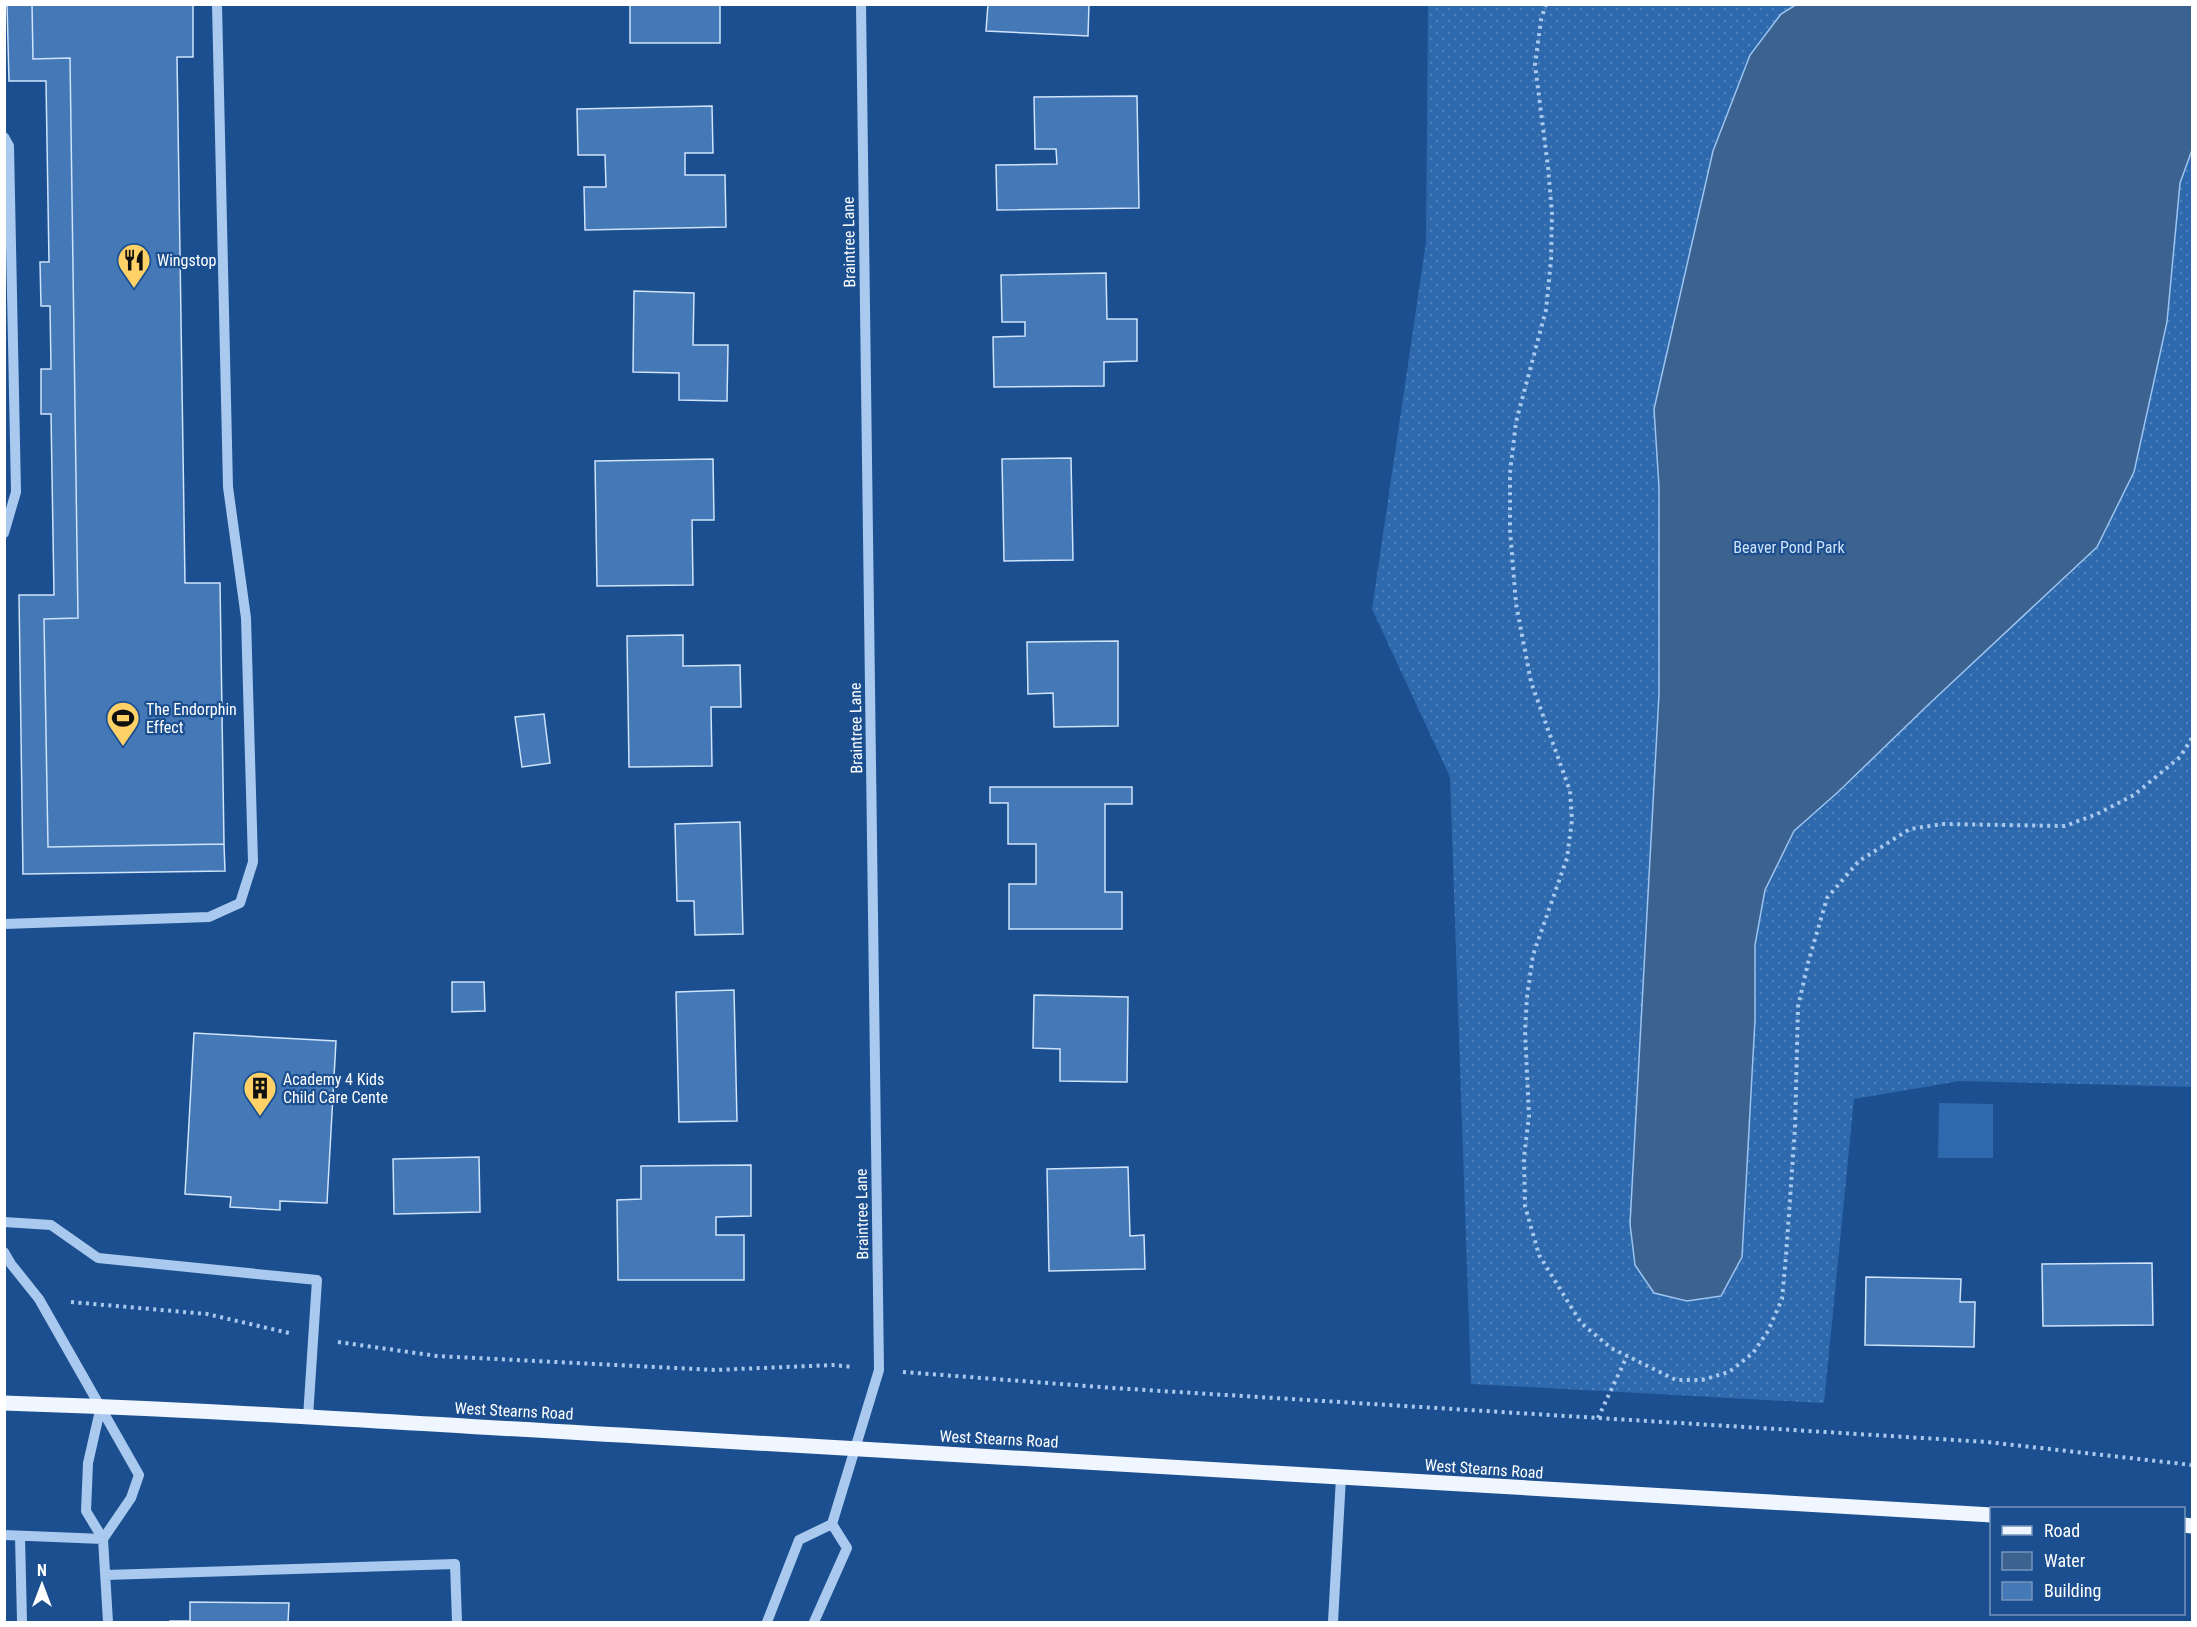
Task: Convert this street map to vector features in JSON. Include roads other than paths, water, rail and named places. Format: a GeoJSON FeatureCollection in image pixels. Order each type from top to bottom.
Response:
{"type":"FeatureCollection","features":[{"type":"Feature","properties":{"kind":"main road","name":"West Stearns Road"},"geometry":{"type":"LineString","coordinates":[[4,1403],[308,1417],[1990,1515]]}},
{"type":"Feature","properties":{"kind":"street"},"geometry":{"type":"LineString","coordinates":[[4,924],[209,917],[240,903],[253,862],[246,618],[228,487],[217,4]]}},
{"type":"Feature","properties":{"kind":"street","name":"Braintree Lane"},"geometry":{"type":"LineString","coordinates":[[832,1524],[879,1370],[861,4]]}},
{"type":"Feature","properties":{"kind":"street"},"geometry":{"type":"LineString","coordinates":[[4,533],[16,492],[6,143]]}},
{"type":"Feature","properties":{"kind":"street"},"geometry":{"type":"LineString","coordinates":[[4,1222],[51,1225],[98,1258],[317,1280],[308,1417]]}},
{"type":"Feature","properties":{"kind":"street"},"geometry":{"type":"LineString","coordinates":[[4,1252],[39,1299],[139,1475],[131,1498],[103,1539]]}},
{"type":"Feature","properties":{"kind":"street"},"geometry":{"type":"LineString","coordinates":[[101,1406],[88,1463],[86,1511],[103,1539],[108,1623]]}},
{"type":"Feature","properties":{"kind":"street"},"geometry":{"type":"LineString","coordinates":[[1333,1623],[1341,1478]]}},
{"type":"Feature","properties":{"kind":"street"},"geometry":{"type":"LineString","coordinates":[[767,1623],[799,1540],[832,1524],[847,1548],[814,1623]]}},
{"type":"Feature","properties":{"kind":"street"},"geometry":{"type":"LineString","coordinates":[[4,1535],[103,1539]]}},
{"type":"Feature","properties":{"kind":"street"},"geometry":{"type":"LineString","coordinates":[[20,1536],[22,1623]]}},
{"type":"Feature","properties":{"kind":"street"},"geometry":{"type":"LineString","coordinates":[[106,1575],[455,1564],[458,1623]]}},
{"type":"Feature","properties":{"kind":"water"},"geometry":{"type":"Polygon","coordinates":[[[1797,4],[2192,5],[2192,150],[2180,183],[2167,322],[2134,472],[2097,547],[1794,831],[1765,890],[1755,945],[1755,1020],[1742,1257],[1721,1296],[1687,1301],[1654,1293],[1635,1265],[1630,1224],[1659,694],[1659,487],[1654,409],[1713,151],[1750,55],[1781,14],[1797,4]]]}},
{"type":"Feature","properties":{"kind":"place","name":"Wingstop"},"geometry":{"type":"Point","coordinates":[134,289]}},
{"type":"Feature","properties":{"kind":"place","name":"The Endorphin Effect"},"geometry":{"type":"Point","coordinates":[123,747]}},
{"type":"Feature","properties":{"kind":"place","name":"Academy 4 Kids Child Care Cente"},"geometry":{"type":"Point","coordinates":[260,1117]}},
{"type":"Feature","properties":{"kind":"park label","name":"Beaver Pond Park"},"geometry":{"type":"Point","coordinates":[1789,547]}}]}
